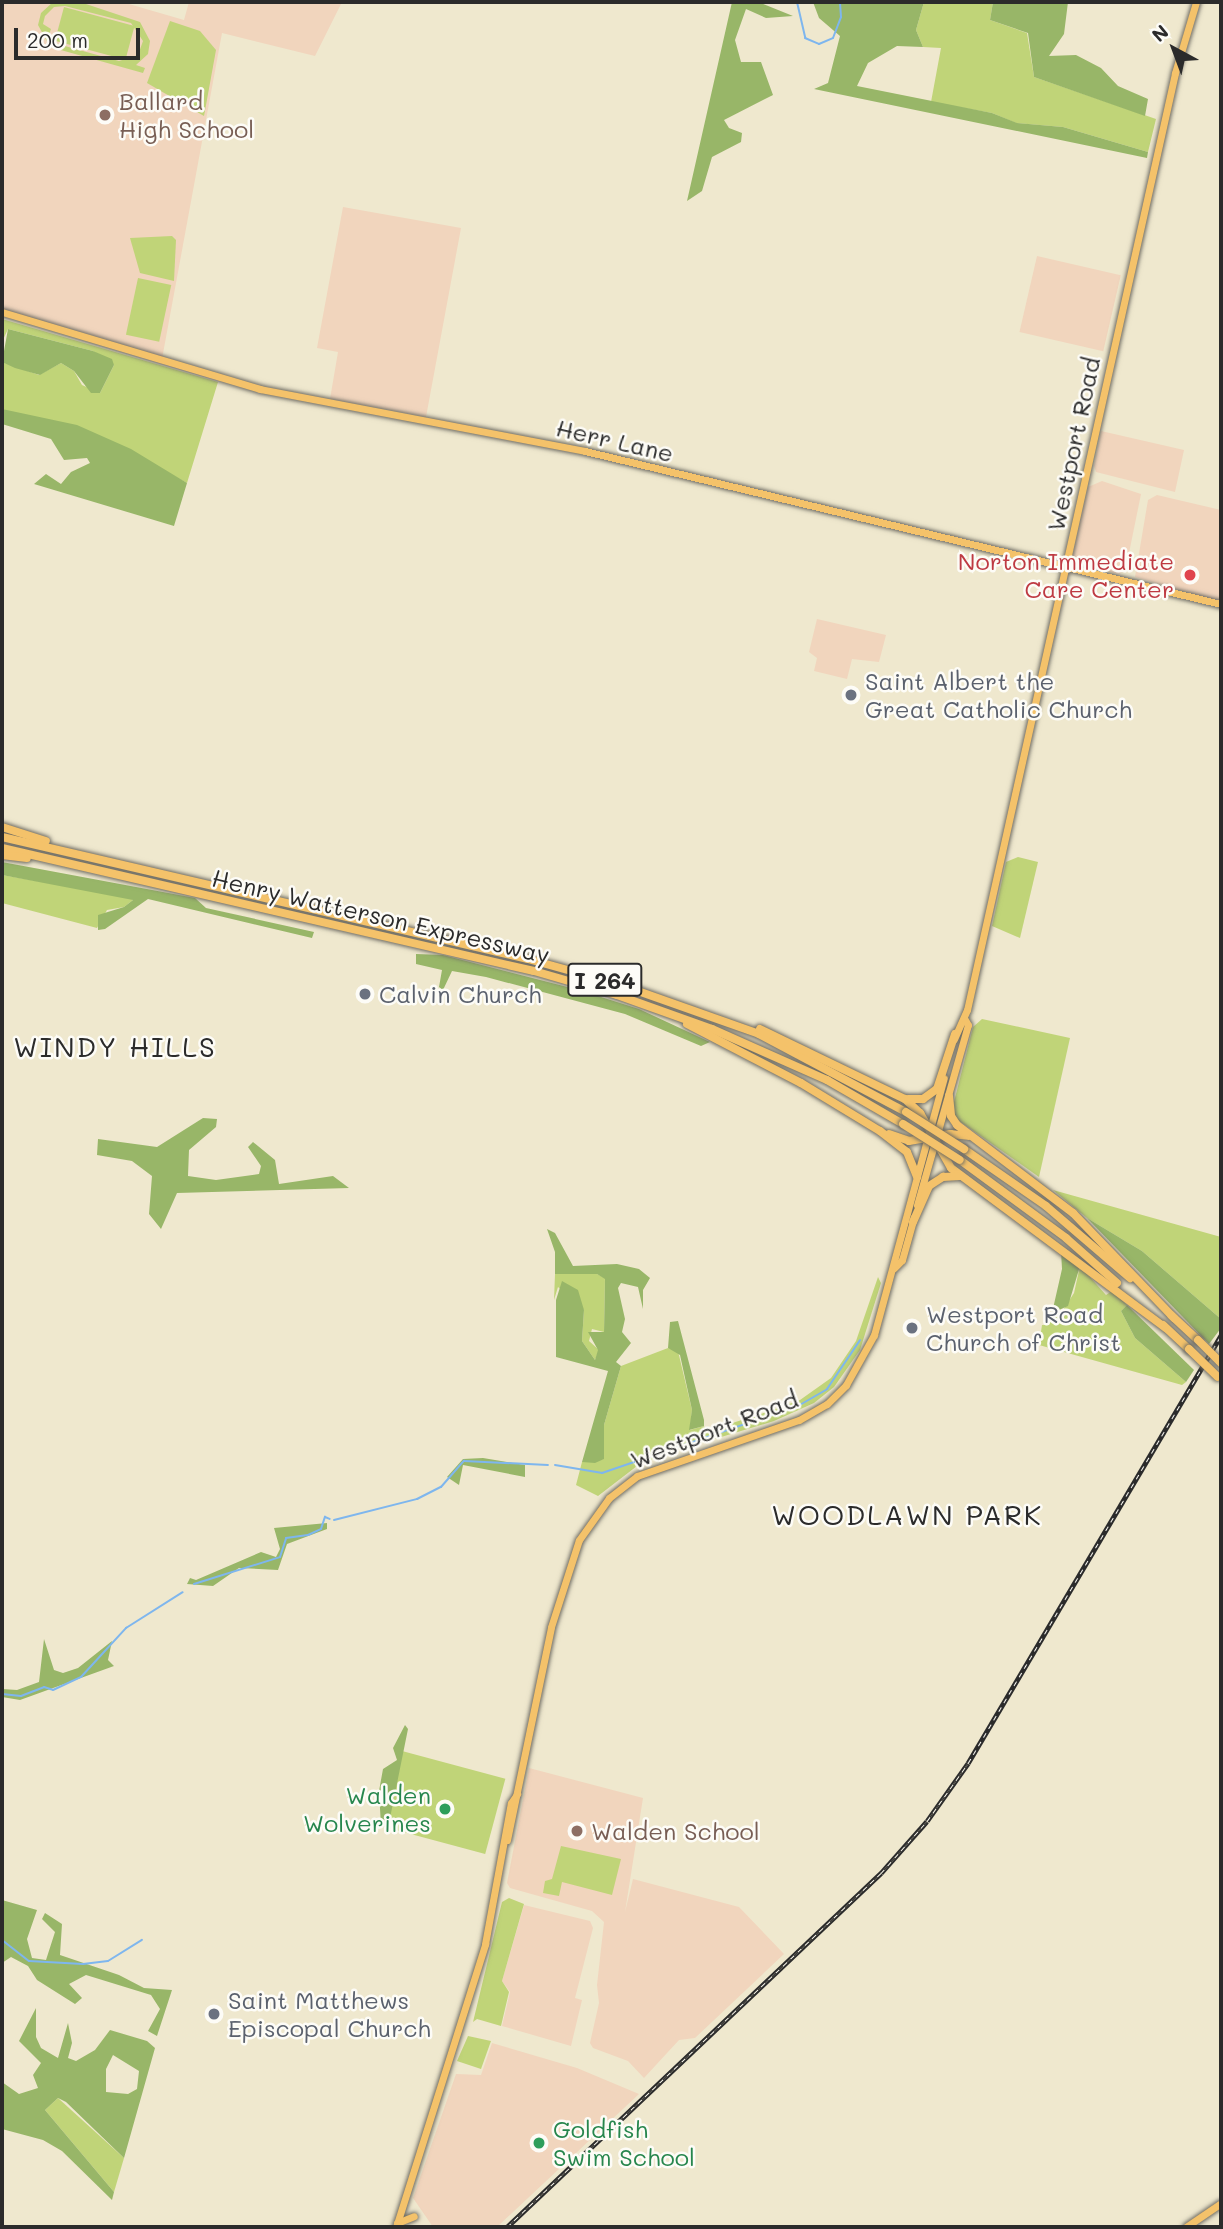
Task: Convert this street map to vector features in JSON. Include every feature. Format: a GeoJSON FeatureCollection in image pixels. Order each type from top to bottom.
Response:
{"type":"FeatureCollection","features":[{"type":"Feature","properties":{"kind":"highway"},"geometry":{"type":"LineString","coordinates":[[2,827],[85,854]]}},
{"type":"Feature","properties":{"kind":"highway","name":"Henry Watterson Expressway"},"geometry":{"type":"LineString","coordinates":[[2,837],[85,854],[549,964],[677,1004],[785,1046],[906,1112],[964,1149],[1084,1235],[1221,1363]]}},
{"type":"Feature","properties":{"kind":"highway","name":"Henry Watterson Expressway"},"geometry":{"type":"LineString","coordinates":[[2,848],[534,971],[653,1007],[827,1080],[960,1160],[1066,1238],[1219,1379]]}},
{"type":"Feature","properties":{"kind":"highway"},"geometry":{"type":"LineString","coordinates":[[2,855],[68,864]]}},
{"type":"Feature","properties":{"kind":"highway"},"geometry":{"type":"LineString","coordinates":[[677,1004],[785,1039],[905,1099],[923,1100],[937,1089],[956,1034]]}},
{"type":"Feature","properties":{"kind":"highway"},"geometry":{"type":"LineString","coordinates":[[653,1007],[801,1083],[880,1131],[907,1152],[917,1177]]}},
{"type":"Feature","properties":{"kind":"highway"},"geometry":{"type":"LineString","coordinates":[[949,1096],[951,1116],[971,1137],[1073,1213],[1174,1318]]}},
{"type":"Feature","properties":{"kind":"highway"},"geometry":{"type":"LineString","coordinates":[[905,1099],[961,1176],[1166,1328]]}},
{"type":"Feature","properties":{"kind":"highway"},"geometry":{"type":"LineString","coordinates":[[880,1131],[909,1141],[971,1137]]}},
{"type":"Feature","properties":{"kind":"highway"},"geometry":{"type":"LineString","coordinates":[[913,1222],[929,1186],[943,1177],[961,1176]]}},
{"type":"Feature","properties":{"kind":"main road","name":"Westport Road"},"geometry":{"type":"LineString","coordinates":[[894,1268],[902,1260],[913,1222],[956,1034],[964,1018],[1175,73],[1196,2]]}},
{"type":"Feature","properties":{"kind":"main road","name":"Herr Lane"},"geometry":{"type":"LineString","coordinates":[[2,312],[260,389],[585,451],[1221,604]]}},
{"type":"Feature","properties":{"kind":"main road","name":"Westport Road"},"geometry":{"type":"LineString","coordinates":[[396,2225],[485,1944],[508,1840],[506,1826],[517,1794],[561,1586],[575,1549],[593,1517],[617,1489],[648,1470],[799,1420],[835,1398],[864,1357],[894,1268],[894,1256],[917,1177],[949,1096],[968,1025],[964,1018]]}},
{"type":"Feature","properties":{"kind":"main road"},"geometry":{"type":"LineString","coordinates":[[1186,2227],[1221,2203]]}},
{"type":"Feature","properties":{"kind":"main road"},"geometry":{"type":"LineString","coordinates":[[396,2225],[414,2216]]}},
{"type":"Feature","properties":{"kind":"shaded area","name":"Ballard High School"},"geometry":{"type":"Polygon","coordinates":[[[2,2],[122,2],[184,20],[189,2],[342,2],[315,56],[222,33],[162,359],[2,311],[2,2]]]}},
{"type":"Feature","properties":{"kind":"shaded area"},"geometry":{"type":"Polygon","coordinates":[[[343,207],[461,228],[426,417],[330,399],[338,352],[317,348],[343,207]]]}},
{"type":"Feature","properties":{"kind":"shaded area"},"geometry":{"type":"Polygon","coordinates":[[[1037,256],[1121,275],[1103,351],[1019,332],[1037,256]]]}},
{"type":"Feature","properties":{"kind":"shaded area"},"geometry":{"type":"Polygon","coordinates":[[[1101,431],[1184,450],[1175,492],[1096,472],[1094,466],[1101,431]]]}},
{"type":"Feature","properties":{"kind":"shaded area"},"geometry":{"type":"Polygon","coordinates":[[[1102,481],[1141,494],[1127,563],[1120,574],[1081,566],[1072,558],[1088,487],[1102,481]]]}},
{"type":"Feature","properties":{"kind":"shaded area"},"geometry":{"type":"Polygon","coordinates":[[[1157,495],[1221,510],[1221,602],[1135,577],[1148,500],[1157,495]]]}},
{"type":"Feature","properties":{"kind":"shaded area"},"geometry":{"type":"Polygon","coordinates":[[[817,619],[886,635],[879,662],[852,659],[847,679],[814,671],[817,658],[809,652],[817,619]]]}},
{"type":"Feature","properties":{"kind":"shaded area"},"geometry":{"type":"Polygon","coordinates":[[[529,1768],[643,1798],[625,1912],[633,1879],[739,1907],[784,1954],[695,2038],[679,2040],[644,2078],[628,2061],[593,2048],[590,2043],[599,2003],[597,1985],[604,1922],[592,1911],[510,1888],[507,1883],[529,1768]]]}},
{"type":"Feature","properties":{"kind":"shaded area"},"geometry":{"type":"Polygon","coordinates":[[[524,1905],[590,1921],[593,1928],[575,1998],[582,2000],[571,2046],[502,2026],[510,1992],[502,1981],[524,1905]]]}},
{"type":"Feature","properties":{"kind":"shaded area"},"geometry":{"type":"Polygon","coordinates":[[[492,2043],[577,2068],[639,2094],[497,2227],[433,2227],[413,2198],[456,2074],[481,2075],[492,2043]]]}},
{"type":"Feature","properties":{"kind":"green space"},"geometry":{"type":"Polygon","coordinates":[[[53,2],[80,2],[140,22],[150,41],[148,54],[136,65],[145,68],[143,73],[50,47],[38,25],[41,13],[53,2]],[[65,6],[54,7],[45,16],[43,24],[51,29],[48,38],[54,43],[119,61],[138,55],[143,41],[131,23],[65,6]]]}},
{"type":"Feature","properties":{"kind":"green space"},"geometry":{"type":"Polygon","coordinates":[[[732,2],[758,2],[793,16],[766,18],[746,9],[735,40],[741,62],[761,62],[773,95],[724,120],[729,128],[742,133],[741,142],[712,157],[702,191],[687,201],[732,2]]]}},
{"type":"Feature","properties":{"kind":"green space"},"geometry":{"type":"Polygon","coordinates":[[[813,2],[924,2],[916,30],[923,47],[897,46],[868,63],[857,86],[992,113],[1017,123],[1063,127],[1148,152],[1147,158],[814,89],[828,83],[840,36],[819,18],[813,2]]]}},
{"type":"Feature","properties":{"kind":"green space"},"geometry":{"type":"Polygon","coordinates":[[[924,2],[993,2],[990,20],[1027,33],[1034,77],[1156,119],[1148,152],[1063,127],[1016,123],[992,113],[931,102],[941,48],[923,47],[916,30],[924,2]]]}},
{"type":"Feature","properties":{"kind":"green space"},"geometry":{"type":"Polygon","coordinates":[[[993,2],[1068,2],[1064,34],[1049,56],[1076,55],[1101,68],[1118,86],[1148,99],[1145,116],[1034,77],[1028,33],[990,20],[993,2]]]}},
{"type":"Feature","properties":{"kind":"green space"},"geometry":{"type":"Polygon","coordinates":[[[64,7],[135,26],[125,60],[55,41],[64,7]]]}},
{"type":"Feature","properties":{"kind":"green space"},"geometry":{"type":"Polygon","coordinates":[[[170,21],[200,31],[216,50],[204,116],[147,83],[170,21]]]}},
{"type":"Feature","properties":{"kind":"green space"},"geometry":{"type":"Polygon","coordinates":[[[172,236],[176,240],[174,281],[140,273],[130,238],[172,236]]]}},
{"type":"Feature","properties":{"kind":"green space"},"geometry":{"type":"Polygon","coordinates":[[[138,278],[171,285],[159,342],[126,335],[138,278]]]}},
{"type":"Feature","properties":{"kind":"green space"},"geometry":{"type":"Polygon","coordinates":[[[2,319],[218,382],[187,483],[159,468],[2,409],[2,362],[39,375],[61,363],[74,371],[82,385],[100,393],[114,365],[93,351],[8,329],[2,342],[2,319]]]}},
{"type":"Feature","properties":{"kind":"green space"},"geometry":{"type":"Polygon","coordinates":[[[8,329],[93,351],[112,359],[114,365],[100,393],[91,393],[74,371],[61,363],[40,375],[2,362],[8,329]]]}},
{"type":"Feature","properties":{"kind":"green space"},"geometry":{"type":"Polygon","coordinates":[[[2,409],[77,425],[131,449],[187,483],[174,526],[34,484],[46,474],[61,484],[71,472],[90,463],[87,458],[64,460],[51,439],[2,424],[2,409]]]}},
{"type":"Feature","properties":{"kind":"green space"},"geometry":{"type":"Polygon","coordinates":[[[1018,857],[1038,862],[1020,938],[992,926],[1006,862],[1018,857]]]}},
{"type":"Feature","properties":{"kind":"green space"},"geometry":{"type":"Polygon","coordinates":[[[2,862],[195,898],[206,908],[314,932],[312,938],[148,899],[105,929],[98,930],[98,915],[124,907],[133,900],[2,875],[2,862]]]}},
{"type":"Feature","properties":{"kind":"green space"},"geometry":{"type":"Polygon","coordinates":[[[2,875],[129,897],[133,900],[124,907],[107,910],[97,928],[2,903],[2,875]]]}},
{"type":"Feature","properties":{"kind":"green space"},"geometry":{"type":"Polygon","coordinates":[[[416,954],[443,955],[579,990],[639,1009],[710,1042],[701,1046],[625,1014],[486,977],[452,971],[443,990],[439,987],[442,970],[416,964],[416,954]]]}},
{"type":"Feature","properties":{"kind":"green space"},"geometry":{"type":"Polygon","coordinates":[[[982,1019],[1070,1038],[1039,1177],[955,1118],[954,1102],[973,1027],[982,1019]]]}},
{"type":"Feature","properties":{"kind":"green space"},"geometry":{"type":"Polygon","coordinates":[[[203,1118],[217,1119],[216,1127],[189,1150],[188,1176],[216,1180],[259,1174],[261,1166],[248,1147],[253,1142],[275,1160],[279,1184],[333,1176],[349,1188],[177,1193],[161,1229],[149,1214],[152,1176],[132,1161],[97,1155],[98,1139],[157,1147],[203,1118]]]}},
{"type":"Feature","properties":{"kind":"green space"},"geometry":{"type":"Polygon","coordinates":[[[1053,1190],[1221,1237],[1221,1319],[1142,1251],[1087,1218],[1053,1190]]]}},
{"type":"Feature","properties":{"kind":"green space"},"geometry":{"type":"Polygon","coordinates":[[[1087,1218],[1142,1251],[1221,1319],[1221,1328],[1209,1344],[1087,1218]]]}},
{"type":"Feature","properties":{"kind":"green space"},"geometry":{"type":"Polygon","coordinates":[[[547,1229],[555,1233],[573,1266],[617,1264],[639,1269],[650,1278],[643,1290],[643,1309],[638,1287],[621,1283],[618,1288],[625,1319],[622,1332],[631,1343],[616,1362],[621,1366],[604,1425],[604,1459],[595,1463],[582,1462],[608,1371],[556,1357],[556,1300],[562,1281],[578,1290],[584,1310],[582,1341],[595,1360],[598,1350],[588,1332],[604,1332],[605,1279],[597,1274],[555,1274],[555,1252],[547,1229]]]}},
{"type":"Feature","properties":{"kind":"green space"},"geometry":{"type":"Polygon","coordinates":[[[1061,1251],[1080,1266],[1068,1306],[1052,1313],[1062,1269],[1061,1251]]]}},
{"type":"Feature","properties":{"kind":"green space"},"geometry":{"type":"Polygon","coordinates":[[[1080,1266],[1106,1295],[1112,1291],[1127,1305],[1121,1311],[1135,1338],[1186,1382],[1182,1385],[1039,1345],[1042,1325],[1049,1325],[1052,1313],[1063,1310],[1074,1293],[1080,1266]]]}},
{"type":"Feature","properties":{"kind":"green space"},"geometry":{"type":"Polygon","coordinates":[[[555,1274],[597,1274],[605,1278],[604,1332],[592,1329],[589,1341],[599,1350],[595,1360],[582,1341],[584,1310],[558,1287],[554,1300],[555,1274]]]}},
{"type":"Feature","properties":{"kind":"green space"},"geometry":{"type":"Polygon","coordinates":[[[878,1277],[881,1283],[860,1350],[834,1387],[814,1403],[774,1421],[662,1455],[637,1466],[598,1496],[576,1485],[582,1462],[604,1459],[604,1425],[621,1366],[668,1348],[678,1351],[692,1410],[690,1430],[704,1426],[707,1431],[770,1411],[800,1400],[831,1378],[856,1341],[878,1277]]]}},
{"type":"Feature","properties":{"kind":"green space"},"geometry":{"type":"Polygon","coordinates":[[[1127,1305],[1194,1370],[1186,1382],[1135,1338],[1121,1311],[1127,1305]]]}},
{"type":"Feature","properties":{"kind":"green space"},"geometry":{"type":"Polygon","coordinates":[[[678,1321],[704,1420],[704,1426],[689,1430],[692,1410],[680,1355],[668,1348],[670,1322],[678,1321]]]}},
{"type":"Feature","properties":{"kind":"green space"},"geometry":{"type":"Polygon","coordinates":[[[483,1458],[525,1465],[525,1477],[463,1465],[459,1485],[447,1477],[463,1459],[483,1458]]]}},
{"type":"Feature","properties":{"kind":"green space"},"geometry":{"type":"Polygon","coordinates":[[[327,1523],[327,1529],[287,1544],[278,1570],[239,1568],[213,1586],[187,1584],[190,1578],[196,1580],[261,1552],[276,1557],[280,1549],[274,1528],[327,1523]]]}},
{"type":"Feature","properties":{"kind":"green space"},"geometry":{"type":"Polygon","coordinates":[[[44,1639],[54,1670],[63,1673],[78,1668],[112,1641],[108,1660],[114,1666],[20,1700],[2,1697],[2,1689],[17,1690],[39,1682],[44,1639]]]}},
{"type":"Feature","properties":{"kind":"green space"},"geometry":{"type":"Polygon","coordinates":[[[405,1725],[408,1729],[388,1828],[381,1826],[379,1791],[383,1769],[397,1760],[393,1748],[405,1725]]]}},
{"type":"Feature","properties":{"kind":"green space","name":"Walden Wolverines"},"geometry":{"type":"Polygon","coordinates":[[[402,1751],[505,1779],[485,1854],[382,1826],[402,1751]]]}},
{"type":"Feature","properties":{"kind":"green space"},"geometry":{"type":"Polygon","coordinates":[[[561,1846],[621,1859],[612,1895],[562,1882],[559,1896],[543,1893],[545,1881],[552,1879],[561,1846]]]}},
{"type":"Feature","properties":{"kind":"green space"},"geometry":{"type":"Polygon","coordinates":[[[509,1898],[524,1904],[502,1981],[509,1992],[501,2026],[477,2019],[473,2022],[502,1902],[509,1898]]]}},
{"type":"Feature","properties":{"kind":"green space"},"geometry":{"type":"Polygon","coordinates":[[[2,1900],[37,1910],[27,1939],[32,1958],[46,1960],[55,1932],[42,1919],[45,1913],[62,1924],[60,1955],[119,1975],[144,1988],[172,1990],[157,2036],[148,2031],[160,2009],[151,1995],[86,1975],[69,1984],[82,1998],[75,2004],[37,1980],[28,1966],[11,1957],[2,1963],[2,1900]]]}},
{"type":"Feature","properties":{"kind":"green space"},"geometry":{"type":"Polygon","coordinates":[[[36,2008],[36,2037],[41,2048],[58,2058],[68,2023],[72,2043],[68,2058],[76,2061],[95,2050],[110,2030],[147,2041],[155,2048],[124,2158],[66,2102],[58,2098],[45,2110],[114,2192],[112,2200],[62,2151],[43,2140],[2,2129],[2,2082],[19,2094],[38,2088],[33,2075],[41,2063],[19,2041],[36,2008]],[[113,2055],[106,2069],[106,2092],[128,2094],[137,2089],[139,2071],[113,2055]]]}},
{"type":"Feature","properties":{"kind":"green space"},"geometry":{"type":"Polygon","coordinates":[[[468,2036],[491,2041],[481,2069],[457,2061],[468,2036]]]}},
{"type":"Feature","properties":{"kind":"green space"},"geometry":{"type":"Polygon","coordinates":[[[58,2098],[124,2158],[114,2192],[45,2110],[58,2098]]]}},
{"type":"Feature","properties":{"kind":"waterway"},"geometry":{"type":"LineString","coordinates":[[797,2],[805,38],[819,44],[833,38],[841,17],[840,2]]}},
{"type":"Feature","properties":{"kind":"waterway"},"geometry":{"type":"LineString","coordinates":[[555,1465],[602,1473],[798,1406],[827,1389],[860,1340]]}},
{"type":"Feature","properties":{"kind":"waterway"},"geometry":{"type":"LineString","coordinates":[[334,1520],[417,1499],[441,1487],[464,1461],[548,1465]]}},
{"type":"Feature","properties":{"kind":"waterway"},"geometry":{"type":"LineString","coordinates":[[194,1584],[280,1557],[286,1538],[308,1535],[321,1529],[325,1517],[330,1519]]}},
{"type":"Feature","properties":{"kind":"waterway"},"geometry":{"type":"LineString","coordinates":[[2,1694],[21,1696],[44,1687],[53,1690],[81,1677],[126,1628],[183,1592]]}},
{"type":"Feature","properties":{"kind":"waterway"},"geometry":{"type":"LineString","coordinates":[[2,1940],[29,1961],[83,1964],[108,1961],[142,1940]]}},
{"type":"Feature","properties":{"kind":"railway"},"geometry":{"type":"LineString","coordinates":[[507,2227],[881,1873],[927,1821],[968,1763],[1221,1335]]}},
{"type":"Feature","properties":{"kind":"place","name":"Ballard High School"},"geometry":{"type":"Point","coordinates":[105,115]}},
{"type":"Feature","properties":{"kind":"place","name":"Norton Immediate Care Center"},"geometry":{"type":"Point","coordinates":[1190,575]}},
{"type":"Feature","properties":{"kind":"place","name":"Saint Albert the Great Catholic Church"},"geometry":{"type":"Point","coordinates":[851,695]}},
{"type":"Feature","properties":{"kind":"place","name":"Calvin Church"},"geometry":{"type":"Point","coordinates":[365,994]}},
{"type":"Feature","properties":{"kind":"place","name":"Westport Road Church of Christ"},"geometry":{"type":"Point","coordinates":[912,1328]}},
{"type":"Feature","properties":{"kind":"place","name":"Walden Wolverines"},"geometry":{"type":"Point","coordinates":[445,1809]}},
{"type":"Feature","properties":{"kind":"place","name":"Walden School"},"geometry":{"type":"Point","coordinates":[577,1831]}},
{"type":"Feature","properties":{"kind":"place","name":"Saint Matthews Episcopal Church"},"geometry":{"type":"Point","coordinates":[214,2014]}},
{"type":"Feature","properties":{"kind":"place","name":"Goldfish Swim School"},"geometry":{"type":"Point","coordinates":[539,2143]}},
{"type":"Feature","properties":{"kind":"district","name":"WINDY HILLS"},"geometry":{"type":"Point","coordinates":[115,1046]}},
{"type":"Feature","properties":{"kind":"district","name":"WOODLAWN PARK"},"geometry":{"type":"Point","coordinates":[907,1514]}}]}
